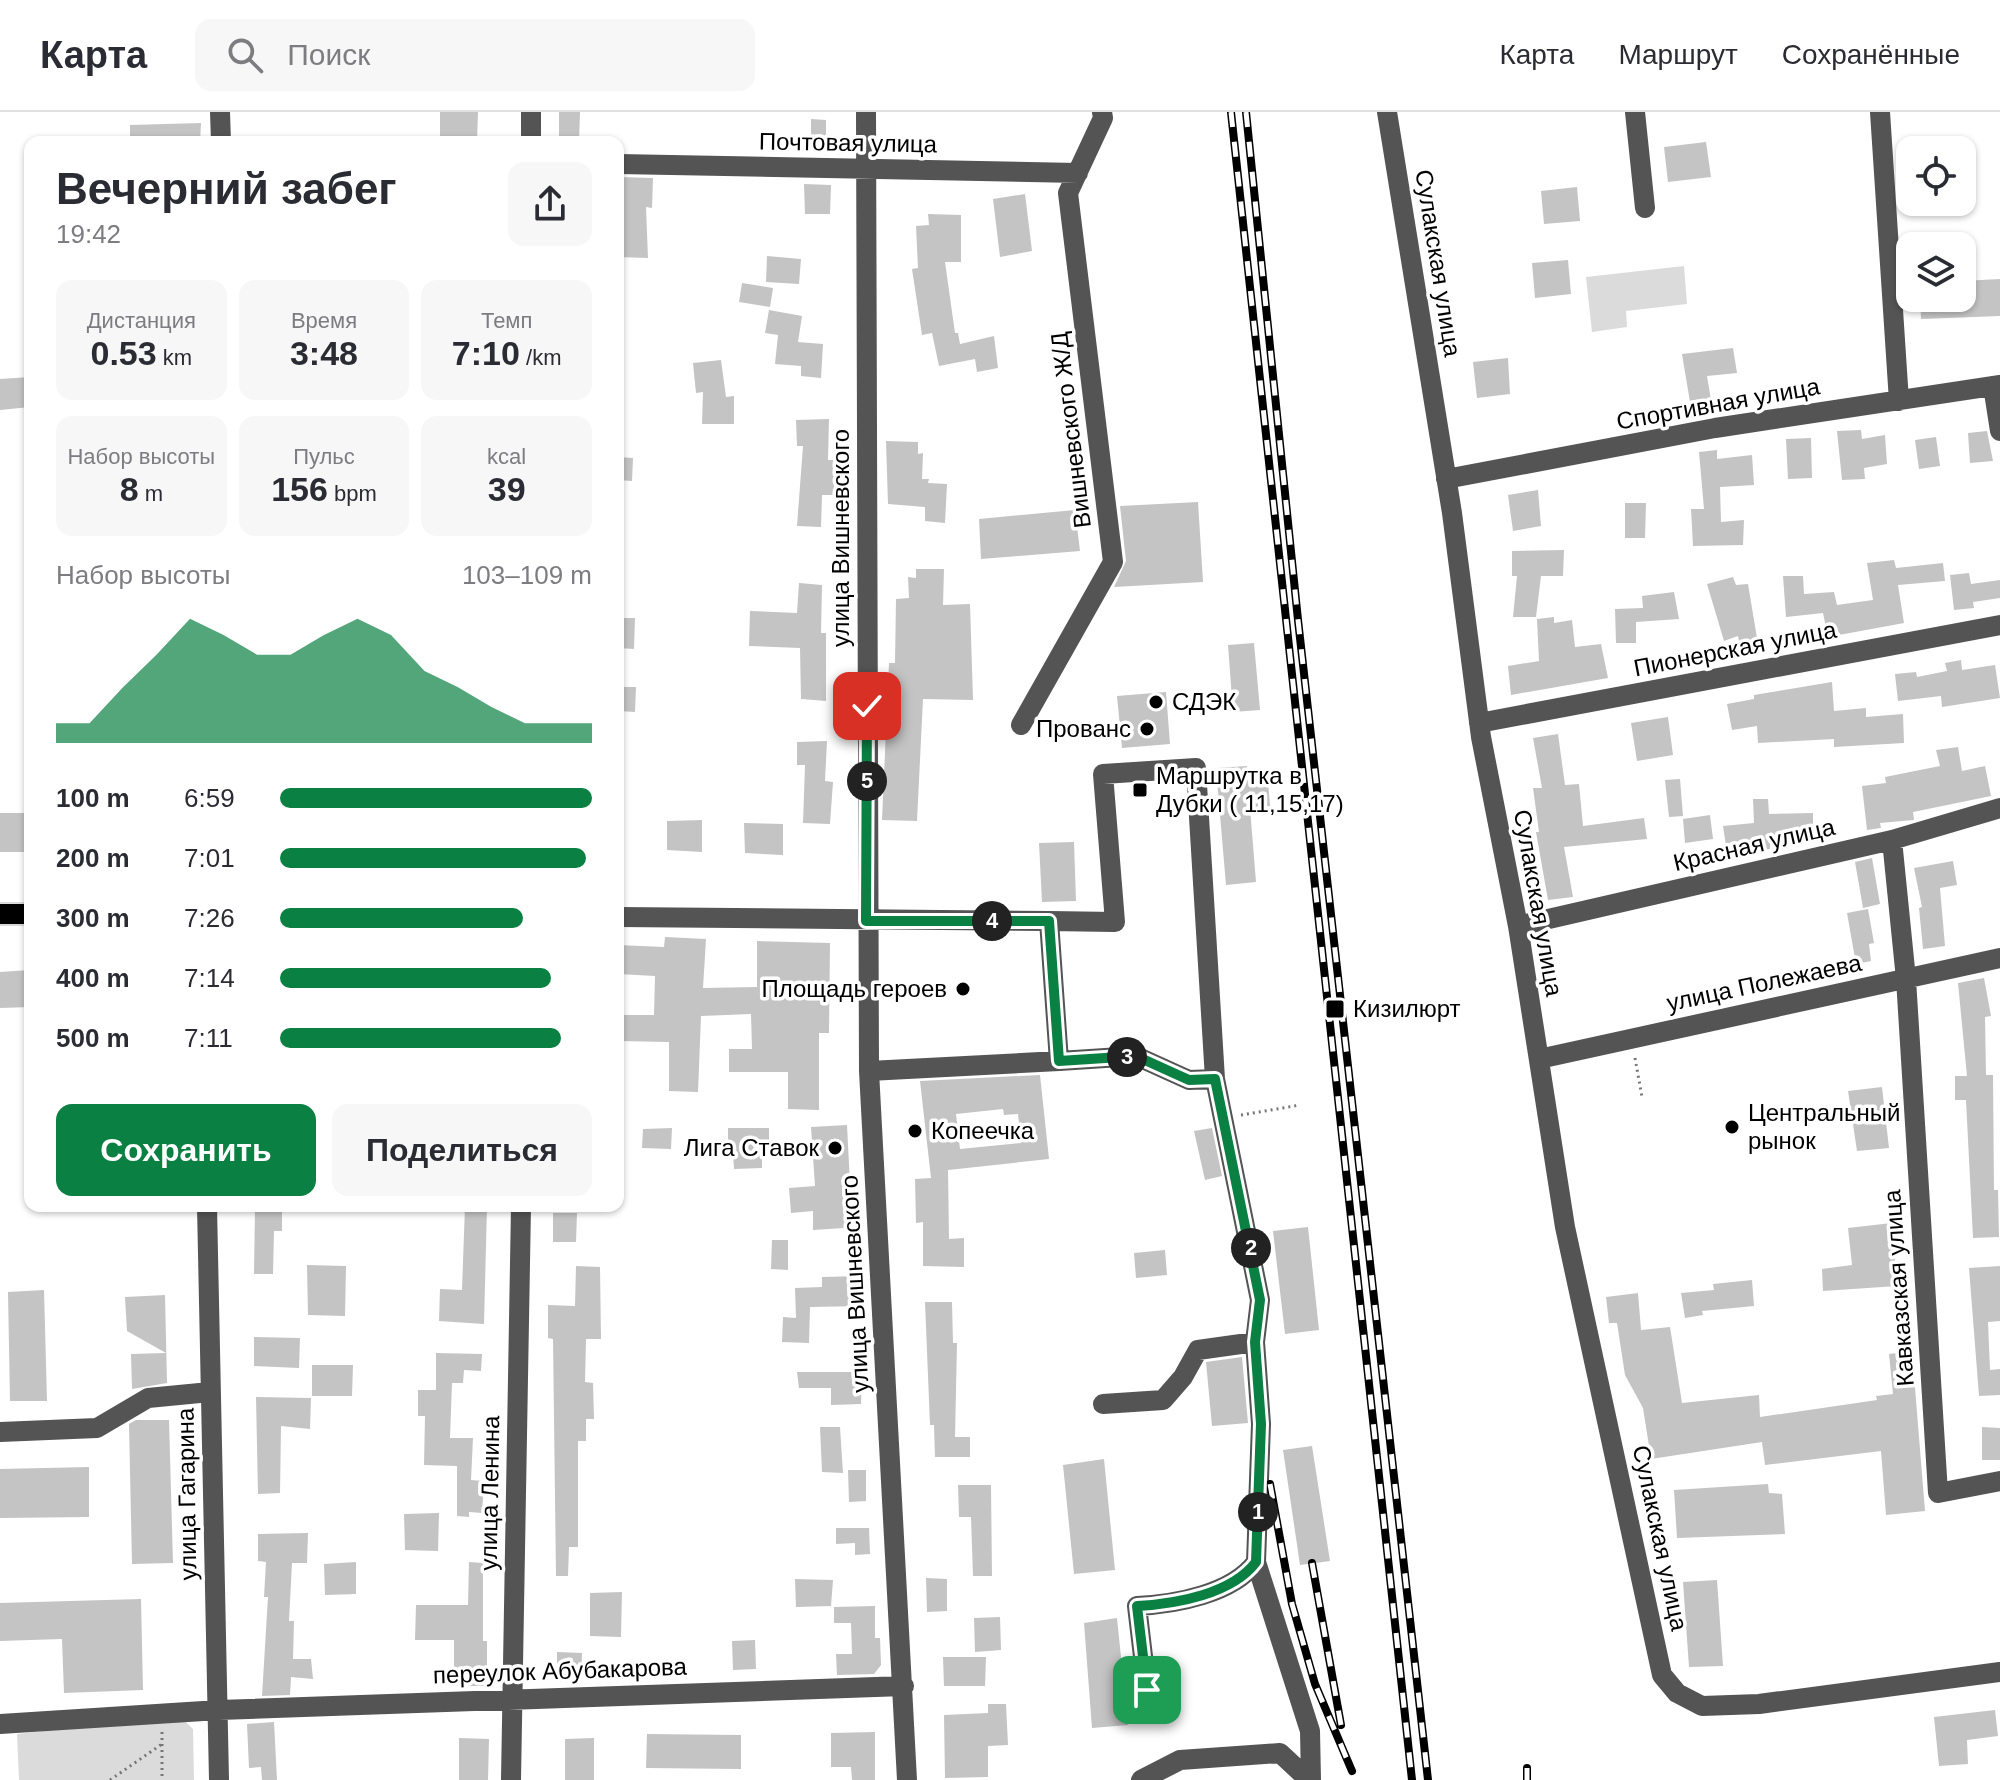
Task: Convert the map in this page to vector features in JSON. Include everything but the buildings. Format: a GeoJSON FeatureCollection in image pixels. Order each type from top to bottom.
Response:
{"type":"FeatureCollection","features":[{"type":"Feature","properties":{"kind":"main road"},"geometry":{"type":"LineString","coordinates":[[0,914],[24,914]]}},
{"type":"Feature","properties":{"kind":"street"},"geometry":{"type":"LineString","coordinates":[[220,112],[221,136]]}},
{"type":"Feature","properties":{"kind":"street"},"geometry":{"type":"LineString","coordinates":[[531,112],[531,136]]}},
{"type":"Feature","properties":{"kind":"street","name":"улица Вишневского"},"geometry":{"type":"LineString","coordinates":[[866,112],[869,169],[866,921],[869,1071],[907,1780]]}},
{"type":"Feature","properties":{"kind":"street","name":"Вишневского Ж/Д"},"geometry":{"type":"LineString","coordinates":[[1021,725],[1113,562],[1068,193],[1102,112]]}},
{"type":"Feature","properties":{"kind":"street","name":"Сулакская улица"},"geometry":{"type":"LineString","coordinates":[[1387,112],[1446,479],[1479,723],[1518,926],[1565,1227],[1662,1675],[1677,1693],[1702,1706],[1759,1704],[2000,1672]]}},
{"type":"Feature","properties":{"kind":"street"},"geometry":{"type":"LineString","coordinates":[[1635,112],[1645,208]]}},
{"type":"Feature","properties":{"kind":"street"},"geometry":{"type":"LineString","coordinates":[[1880,112],[1899,401]]}},
{"type":"Feature","properties":{"kind":"street","name":"Почтовая улица"},"geometry":{"type":"LineString","coordinates":[[624,164],[1078,173]]}},
{"type":"Feature","properties":{"kind":"street"},"geometry":{"type":"LineString","coordinates":[[1997,386],[2000,431]]}},
{"type":"Feature","properties":{"kind":"street","name":"Спортивная улица"},"geometry":{"type":"LineString","coordinates":[[1446,479],[1715,428],[1997,386]]}},
{"type":"Feature","properties":{"kind":"street","name":"Пионерская улица"},"geometry":{"type":"LineString","coordinates":[[1479,723],[2000,625]]}},
{"type":"Feature","properties":{"kind":"street"},"geometry":{"type":"LineString","coordinates":[[624,917],[1115,922],[1103,774],[1196,768],[1215,1079],[1260,1300],[1255,1342],[1261,1424],[1256,1562],[1310,1731],[1310,1780]]}},
{"type":"Feature","properties":{"kind":"street","name":"Красная улица"},"geometry":{"type":"LineString","coordinates":[[1518,926],[1892,840],[2000,808]]}},
{"type":"Feature","properties":{"kind":"street","name":"Кавказская улица"},"geometry":{"type":"LineString","coordinates":[[1892,840],[1906,979],[1938,1493],[2000,1481]]}},
{"type":"Feature","properties":{"kind":"street"},"geometry":{"type":"LineString","coordinates":[[1049,921],[1059,1061]]}},
{"type":"Feature","properties":{"kind":"street","name":"улица Полежаева"},"geometry":{"type":"LineString","coordinates":[[1539,1059],[2000,958]]}},
{"type":"Feature","properties":{"kind":"street"},"geometry":{"type":"LineString","coordinates":[[869,1071],[1136,1056],[1189,1080],[1215,1079]]}},
{"type":"Feature","properties":{"kind":"street","name":"улица Гагарина"},"geometry":{"type":"LineString","coordinates":[[207,1212],[219,1780]]}},
{"type":"Feature","properties":{"kind":"street","name":"улица Ленина"},"geometry":{"type":"LineString","coordinates":[[511,1780],[521,1212]]}},
{"type":"Feature","properties":{"kind":"street"},"geometry":{"type":"LineString","coordinates":[[1103,1404],[1163,1400],[1183,1377],[1198,1350],[1255,1342]]}},
{"type":"Feature","properties":{"kind":"street"},"geometry":{"type":"LineString","coordinates":[[0,1432],[97,1428],[148,1398],[210,1392]]}},
{"type":"Feature","properties":{"kind":"street"},"geometry":{"type":"LineString","coordinates":[[1147,1690],[1137,1606],[1206,1593],[1246,1576],[1256,1562]]}},
{"type":"Feature","properties":{"kind":"street","name":"переулок Абубакарова"},"geometry":{"type":"LineString","coordinates":[[0,1724],[219,1710],[512,1697],[904,1686]]}},
{"type":"Feature","properties":{"kind":"street"},"geometry":{"type":"LineString","coordinates":[[1141,1780],[1180,1760],[1280,1753],[1310,1780]]}},
{"type":"Feature","properties":{"kind":"path"},"geometry":{"type":"LineString","coordinates":[[1632,1038],[1642,1097]]}},
{"type":"Feature","properties":{"kind":"path"},"geometry":{"type":"LineString","coordinates":[[1235,1116],[1300,1105]]}},
{"type":"Feature","properties":{"kind":"path"},"geometry":{"type":"LineString","coordinates":[[162,1714],[162,1780]]}},
{"type":"Feature","properties":{"kind":"path"},"geometry":{"type":"LineString","coordinates":[[110,1780],[162,1744]]}},
{"type":"Feature","properties":{"kind":"shaded area"},"geometry":{"type":"Polygon","coordinates":[[[1684,266],[1687,304],[1626,311],[1627,327],[1592,332],[1586,277],[1684,266]]]}},
{"type":"Feature","properties":{"kind":"shaded area"},"geometry":{"type":"Polygon","coordinates":[[[178,1715],[193,1729],[194,1780],[19,1780],[17,1734],[178,1715]]]}},
{"type":"Feature","properties":{"kind":"railway"},"geometry":{"type":"LineString","coordinates":[[1231,112],[1412,1780]]}},
{"type":"Feature","properties":{"kind":"railway"},"geometry":{"type":"LineString","coordinates":[[1246,112],[1298,620],[1428,1780]]}},
{"type":"Feature","properties":{"kind":"railway"},"geometry":{"type":"LineString","coordinates":[[1270,1484],[1292,1604],[1315,1684],[1352,1771]]}},
{"type":"Feature","properties":{"kind":"railway"},"geometry":{"type":"LineString","coordinates":[[1312,1563],[1341,1725]]}},
{"type":"Feature","properties":{"kind":"railway"},"geometry":{"type":"LineString","coordinates":[[1527,1768],[1527,1780]]}},
{"type":"Feature","properties":{"kind":"place","name":"СДЭК"},"geometry":{"type":"Point","coordinates":[1156,702]}},
{"type":"Feature","properties":{"kind":"place","name":"Прованс"},"geometry":{"type":"Point","coordinates":[1147,729]}},
{"type":"Feature","properties":{"kind":"place","name":"Маршрутка в Дубки ( 11,15,17)"},"geometry":{"type":"Point","coordinates":[1140,790]}},
{"type":"Feature","properties":{"kind":"place","name":"Площадь героев"},"geometry":{"type":"Point","coordinates":[963,989]}},
{"type":"Feature","properties":{"kind":"place","name":"Кизилюрт"},"geometry":{"type":"Point","coordinates":[1335,1009]}},
{"type":"Feature","properties":{"kind":"place","name":"Центральный рынок"},"geometry":{"type":"Point","coordinates":[1732,1127]}},
{"type":"Feature","properties":{"kind":"place","name":"Копеечка"},"geometry":{"type":"Point","coordinates":[915,1131]}},
{"type":"Feature","properties":{"kind":"place","name":"Лига Ставок"},"geometry":{"type":"Point","coordinates":[835,1148]}},
{"type":"Feature","properties":{"kind":"route"},"geometry":{"type":"LineString","coordinates":[[867,706],[866,921],[1049,921],[1059,1061],[1136,1056],[1189,1080],[1215,1079],[1260,1300],[1255,1342],[1261,1424],[1256,1562],[1246,1576],[1206,1593],[1137,1606],[1147,1690]]}}]}
